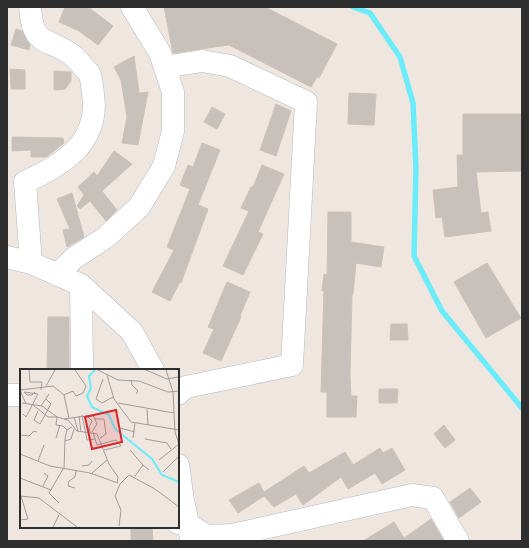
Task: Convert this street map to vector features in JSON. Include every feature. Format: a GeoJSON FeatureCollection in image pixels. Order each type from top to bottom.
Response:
{"type":"FeatureCollection","features":[{"type":"Feature","properties":{"kind":"street"},"geometry":{"type":"LineString","coordinates":[[30,7],[31,25],[40,38],[73,56],[90,75],[94,100],[92,123],[80,146],[51,171],[25,182],[31,263]]}},
{"type":"Feature","properties":{"kind":"street"},"geometry":{"type":"LineString","coordinates":[[57,275],[74,258],[105,238],[139,206],[164,166],[173,131],[174,92],[160,53],[132,7]]}},
{"type":"Feature","properties":{"kind":"street"},"geometry":{"type":"LineString","coordinates":[[165,67],[202,61],[230,66],[306,102],[292,365],[186,387],[179,393]]}},
{"type":"Feature","properties":{"kind":"street"},"geometry":{"type":"LineString","coordinates":[[7,257],[31,263],[81,285],[132,332],[152,369]]}},
{"type":"Feature","properties":{"kind":"street"},"geometry":{"type":"LineString","coordinates":[[81,285],[82,369]]}},
{"type":"Feature","properties":{"kind":"street"},"geometry":{"type":"LineString","coordinates":[[7,395],[20,395]]}},
{"type":"Feature","properties":{"kind":"street"},"geometry":{"type":"LineString","coordinates":[[179,472],[186,529],[207,536],[232,535],[412,495],[433,498],[458,541]]}},
{"type":"Feature","properties":{"kind":"building"},"geometry":{"type":"Polygon","coordinates":[[[65,7],[88,7],[113,26],[98,45],[79,31],[59,22],[65,7]]]}},
{"type":"Feature","properties":{"kind":"building"},"geometry":{"type":"Polygon","coordinates":[[[164,7],[265,7],[337,44],[319,78],[317,77],[311,87],[229,45],[173,53],[164,7]]]}},
{"type":"Feature","properties":{"kind":"building"},"geometry":{"type":"Polygon","coordinates":[[[16,29],[22,31],[30,45],[29,50],[11,45],[16,29]]]}},
{"type":"Feature","properties":{"kind":"building"},"geometry":{"type":"Polygon","coordinates":[[[134,56],[139,93],[148,92],[138,145],[122,143],[127,117],[121,80],[114,67],[134,56]]]}},
{"type":"Feature","properties":{"kind":"building"},"geometry":{"type":"Polygon","coordinates":[[[10,69],[25,70],[25,89],[11,89],[10,69]]]}},
{"type":"Feature","properties":{"kind":"building"},"geometry":{"type":"Polygon","coordinates":[[[54,71],[71,72],[71,81],[65,89],[54,90],[54,71]]]}},
{"type":"Feature","properties":{"kind":"building"},"geometry":{"type":"Polygon","coordinates":[[[349,93],[376,94],[374,125],[348,124],[349,93]]]}},
{"type":"Feature","properties":{"kind":"building"},"geometry":{"type":"Polygon","coordinates":[[[276,104],[291,111],[276,156],[260,150],[276,104]]]}},
{"type":"Feature","properties":{"kind":"building"},"geometry":{"type":"Polygon","coordinates":[[[212,107],[225,114],[217,129],[204,122],[212,107]]]}},
{"type":"Feature","properties":{"kind":"building"},"geometry":{"type":"Polygon","coordinates":[[[463,114],[522,114],[522,171],[476,172],[481,213],[488,212],[491,231],[445,237],[442,217],[436,218],[433,190],[458,187],[457,155],[463,155],[463,114]]]}},
{"type":"Feature","properties":{"kind":"building"},"geometry":{"type":"Polygon","coordinates":[[[12,137],[63,138],[64,143],[46,157],[31,157],[31,150],[12,151],[12,137]]]}},
{"type":"Feature","properties":{"kind":"building"},"geometry":{"type":"Polygon","coordinates":[[[202,143],[220,150],[198,205],[208,209],[181,283],[180,282],[170,301],[152,292],[174,250],[167,247],[190,189],[180,185],[188,165],[193,167],[202,143]]]}},
{"type":"Feature","properties":{"kind":"building"},"geometry":{"type":"Polygon","coordinates":[[[114,151],[132,164],[102,191],[117,210],[106,221],[90,201],[80,209],[77,206],[84,195],[78,187],[94,172],[97,176],[114,151]]]}},
{"type":"Feature","properties":{"kind":"building"},"geometry":{"type":"Polygon","coordinates":[[[262,165],[284,174],[258,232],[263,234],[243,275],[223,266],[249,211],[241,208],[251,187],[253,187],[262,165]]]}},
{"type":"Feature","properties":{"kind":"building"},"geometry":{"type":"Polygon","coordinates":[[[72,193],[84,237],[67,247],[63,230],[70,229],[57,199],[72,193]]]}},
{"type":"Feature","properties":{"kind":"building"},"geometry":{"type":"Polygon","coordinates":[[[328,212],[351,212],[351,242],[384,247],[381,267],[356,263],[352,294],[350,375],[351,396],[357,396],[356,417],[327,417],[327,392],[321,392],[324,291],[322,291],[324,274],[327,275],[328,212]]]}},
{"type":"Feature","properties":{"kind":"building"},"geometry":{"type":"Polygon","coordinates":[[[487,263],[521,318],[486,338],[454,282],[487,263]]]}},
{"type":"Feature","properties":{"kind":"building"},"geometry":{"type":"Polygon","coordinates":[[[227,282],[250,292],[240,316],[241,317],[221,361],[203,353],[214,329],[208,327],[227,282]]]}},
{"type":"Feature","properties":{"kind":"building"},"geometry":{"type":"Polygon","coordinates":[[[48,317],[69,317],[69,369],[47,369],[48,317]]]}},
{"type":"Feature","properties":{"kind":"building"},"geometry":{"type":"Polygon","coordinates":[[[391,324],[407,324],[408,340],[390,340],[391,324]]]}},
{"type":"Feature","properties":{"kind":"building"},"geometry":{"type":"Polygon","coordinates":[[[379,389],[398,389],[397,403],[379,403],[379,389]]]}},
{"type":"Feature","properties":{"kind":"building"},"geometry":{"type":"Polygon","coordinates":[[[444,425],[455,440],[445,448],[434,434],[444,425]]]}},
{"type":"Feature","properties":{"kind":"building"},"geometry":{"type":"Polygon","coordinates":[[[380,448],[383,453],[392,448],[405,470],[382,484],[375,473],[348,489],[341,477],[303,505],[296,494],[274,507],[264,496],[238,513],[229,500],[259,483],[264,492],[304,466],[309,473],[345,452],[353,465],[380,448]]]}},
{"type":"Feature","properties":{"kind":"building"},"geometry":{"type":"Polygon","coordinates":[[[470,488],[481,502],[459,518],[450,502],[470,488]]]}},
{"type":"Feature","properties":{"kind":"building"},"geometry":{"type":"Polygon","coordinates":[[[431,519],[444,541],[363,541],[394,522],[404,538],[431,519]]]}},
{"type":"Feature","properties":{"kind":"building"},"geometry":{"type":"Polygon","coordinates":[[[131,528],[152,528],[153,541],[131,541],[131,528]]]}},
{"type":"Feature","properties":{"kind":"waterway"},"geometry":{"type":"LineString","coordinates":[[353,7],[370,13],[400,57],[413,103],[416,169],[414,256],[442,311],[522,408]]}}]}
